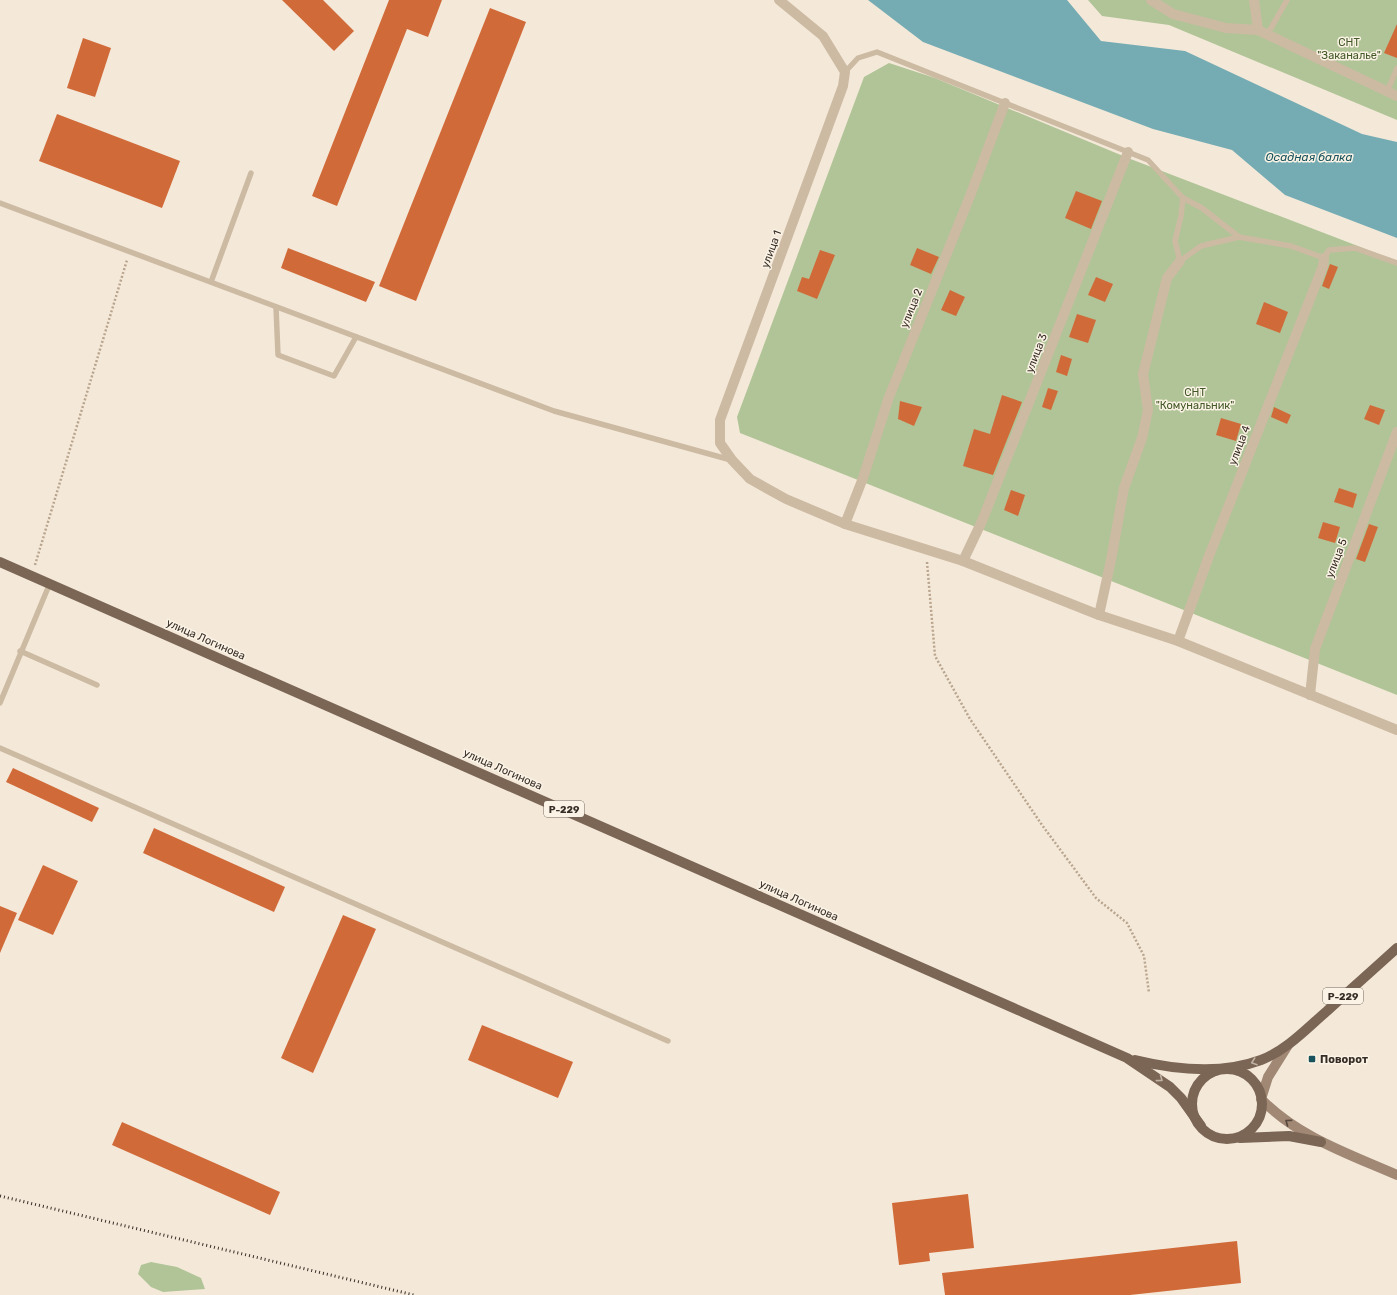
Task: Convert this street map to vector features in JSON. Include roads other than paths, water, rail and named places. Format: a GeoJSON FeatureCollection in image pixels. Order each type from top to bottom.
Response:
{"type":"FeatureCollection","features":[{"type":"Feature","properties":{"kind":"main road","name":"улица Логинова"},"geometry":{"type":"LineString","coordinates":[[0,562],[1127,1058]]}},
{"type":"Feature","properties":{"kind":"main road","name":"Р-229"},"geometry":{"type":"LineString","coordinates":[[1288,1045],[1397,948]]}},
{"type":"Feature","properties":{"kind":"main road"},"geometry":{"type":"LineString","coordinates":[[1200,1126],[1193,1110],[1194,1092],[1205,1077],[1221,1069],[1246,1065],[1262,1059],[1288,1045]]}},
{"type":"Feature","properties":{"kind":"main road"},"geometry":{"type":"LineString","coordinates":[[1127,1058],[1164,1066],[1240,1071],[1249,1076],[1256,1084],[1261,1099],[1260,1115],[1248,1132],[1238,1137],[1228,1138]]}},
{"type":"Feature","properties":{"kind":"main road"},"geometry":{"type":"LineString","coordinates":[[1127,1058],[1170,1087],[1181,1098],[1200,1126],[1217,1137],[1289,1136],[1321,1142]]}},
{"type":"Feature","properties":{"kind":"street"},"geometry":{"type":"LineString","coordinates":[[779,0],[823,36],[845,72]]}},
{"type":"Feature","properties":{"kind":"street"},"geometry":{"type":"LineString","coordinates":[[1151,0],[1173,14],[1226,28],[1263,32],[1397,96]]}},
{"type":"Feature","properties":{"kind":"street"},"geometry":{"type":"LineString","coordinates":[[1254,0],[1263,32]]}},
{"type":"Feature","properties":{"kind":"street","name":"улица 1"},"geometry":{"type":"LineString","coordinates":[[732,460],[720,443],[720,420],[843,86],[845,72]]}},
{"type":"Feature","properties":{"kind":"street","name":"улица 2"},"geometry":{"type":"LineString","coordinates":[[845,524],[863,478],[889,398],[970,196],[1005,103]]}},
{"type":"Feature","properties":{"kind":"street","name":"улица 3"},"geometry":{"type":"LineString","coordinates":[[963,561],[988,506],[1128,152]]}},
{"type":"Feature","properties":{"kind":"street","name":"улица 4"},"geometry":{"type":"LineString","coordinates":[[1178,641],[1212,548],[1323,266],[1324,258]]}},
{"type":"Feature","properties":{"kind":"street"},"geometry":{"type":"LineString","coordinates":[[1099,615],[1112,560],[1124,488],[1142,438],[1148,410],[1143,374],[1167,278],[1180,261]]}},
{"type":"Feature","properties":{"kind":"street","name":"улица 5"},"geometry":{"type":"LineString","coordinates":[[1310,695],[1315,649],[1397,432]]}},
{"type":"Feature","properties":{"kind":"street"},"geometry":{"type":"LineString","coordinates":[[732,460],[750,479],[786,499],[845,524],[963,561],[1099,615],[1178,641],[1397,730]]}},
{"type":"Feature","properties":{"kind":"street"},"geometry":{"type":"LineString","coordinates":[[1288,1045],[1268,1077],[1261,1099],[1289,1123],[1321,1142],[1397,1175]]}},
{"type":"Feature","properties":{"kind":"lane"},"geometry":{"type":"LineString","coordinates":[[1263,32],[1287,0]]}},
{"type":"Feature","properties":{"kind":"lane"},"geometry":{"type":"LineString","coordinates":[[845,72],[858,58],[877,52],[1148,160],[1183,198],[1202,208],[1239,237]]}},
{"type":"Feature","properties":{"kind":"lane"},"geometry":{"type":"LineString","coordinates":[[1387,92],[1397,68]]}},
{"type":"Feature","properties":{"kind":"lane"},"geometry":{"type":"LineString","coordinates":[[211,282],[251,173]]}},
{"type":"Feature","properties":{"kind":"lane"},"geometry":{"type":"LineString","coordinates":[[1183,198],[1181,216],[1174,241],[1180,261],[1201,246],[1239,237],[1291,246],[1324,258],[1329,250],[1355,248],[1397,263]]}},
{"type":"Feature","properties":{"kind":"lane"},"geometry":{"type":"LineString","coordinates":[[0,203],[554,411],[732,460]]}},
{"type":"Feature","properties":{"kind":"lane"},"geometry":{"type":"LineString","coordinates":[[276,307],[278,355],[334,376],[356,336]]}},
{"type":"Feature","properties":{"kind":"lane"},"geometry":{"type":"LineString","coordinates":[[0,703],[20,651],[50,583]]}},
{"type":"Feature","properties":{"kind":"lane"},"geometry":{"type":"LineString","coordinates":[[20,651],[97,685]]}},
{"type":"Feature","properties":{"kind":"lane"},"geometry":{"type":"LineString","coordinates":[[0,748],[668,1041]]}},
{"type":"Feature","properties":{"kind":"water","name":"Осадная балка"},"geometry":{"type":"Polygon","coordinates":[[[868,0],[1067,0],[1101,41],[1185,51],[1362,134],[1397,142],[1397,238],[1285,195],[1232,150],[1153,129],[923,42],[868,0]]]}},
{"type":"Feature","properties":{"kind":"railway"},"geometry":{"type":"LineString","coordinates":[[0,1196],[414,1295]]}},
{"type":"Feature","properties":{"kind":"place","name":"Поворот"},"geometry":{"type":"Point","coordinates":[1312,1059]}},
{"type":"Feature","properties":{"kind":"park label","name":"СНТ \"Заканалье\""},"geometry":{"type":"Point","coordinates":[1349,48]}},
{"type":"Feature","properties":{"kind":"park label","name":"СНТ \"Комунальник\""},"geometry":{"type":"Point","coordinates":[1195,398]}}]}
